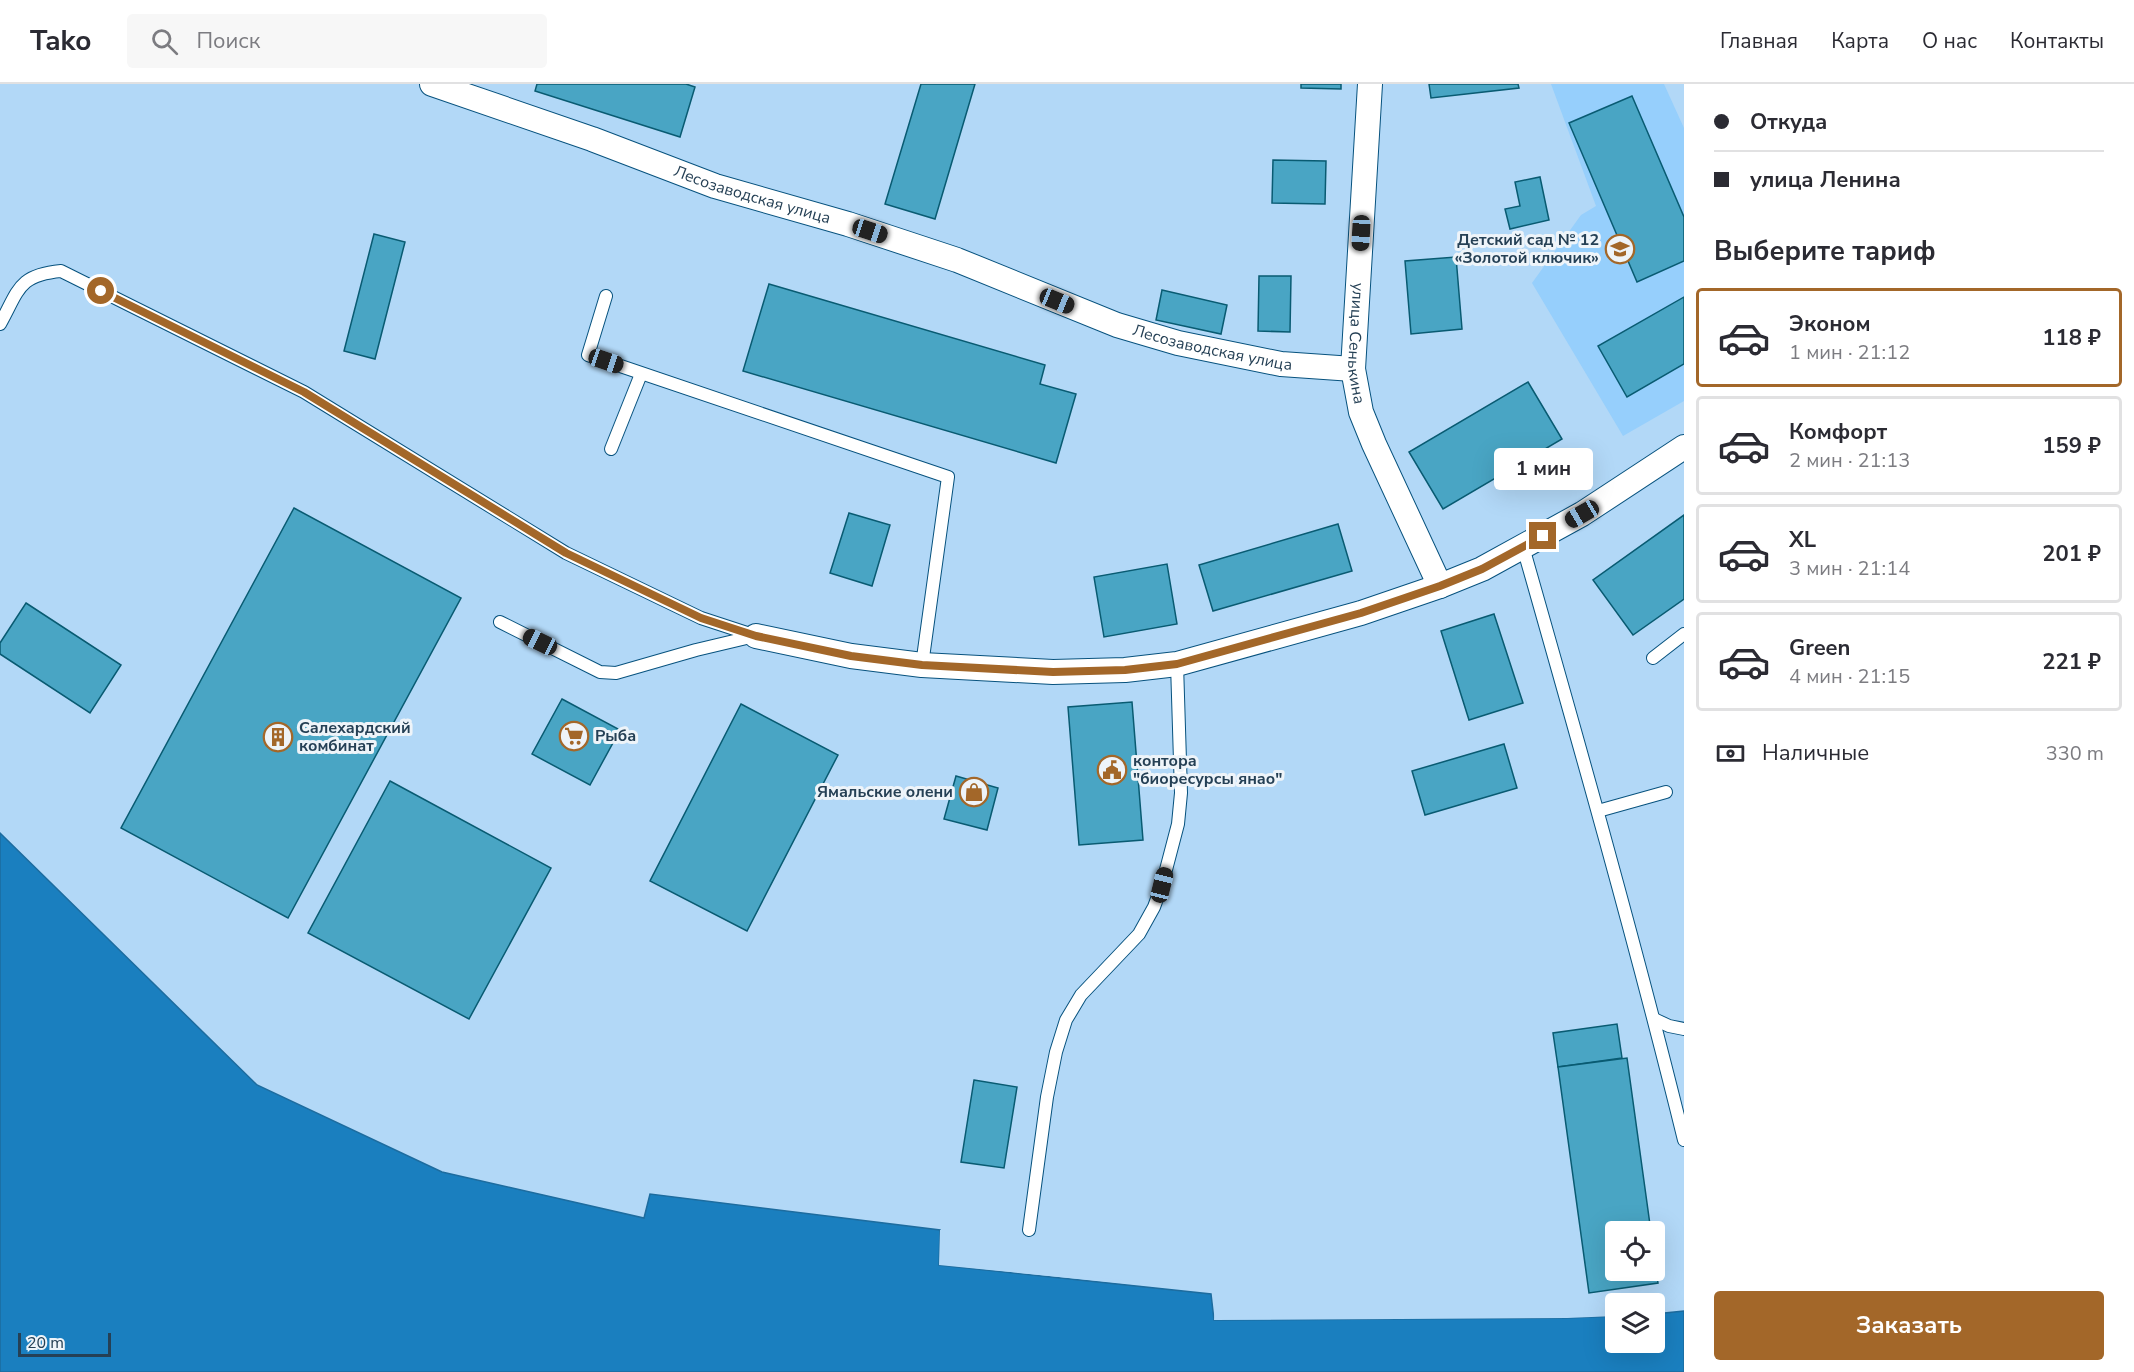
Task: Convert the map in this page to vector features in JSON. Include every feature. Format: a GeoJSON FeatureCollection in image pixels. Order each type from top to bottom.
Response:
{"type":"FeatureCollection","features":[{"type":"Feature","properties":{"kind":"street","name":"Лесозаводская улица"},"geometry":{"type":"LineString","coordinates":[[432,84],[592,139],[715,186],[848,224],[957,260],[1116,325],[1178,343],[1281,364],[1353,369]]}},
{"type":"Feature","properties":{"kind":"street","name":"улица Сенькина"},"geometry":{"type":"LineString","coordinates":[[1370,84],[1353,369],[1361,412],[1440,586]]}},
{"type":"Feature","properties":{"kind":"street"},"geometry":{"type":"LineString","coordinates":[[756,636],[851,656],[922,665],[1053,672],[1125,670],[1177,664],[1361,613],[1482,569],[1582,514],[1684,447]]}},
{"type":"Feature","properties":{"kind":"lane"},"geometry":{"type":"LineString","coordinates":[[0,324],[23,283],[40,273],[61,271],[304,392],[566,553],[701,618],[756,636]]}},
{"type":"Feature","properties":{"kind":"lane"},"geometry":{"type":"LineString","coordinates":[[606,296],[588,355],[948,477],[922,665]]}},
{"type":"Feature","properties":{"kind":"lane"},"geometry":{"type":"LineString","coordinates":[[611,449],[641,374]]}},
{"type":"Feature","properties":{"kind":"lane"},"geometry":{"type":"LineString","coordinates":[[1523,548],[1598,811],[1684,1140]]}},
{"type":"Feature","properties":{"kind":"lane"},"geometry":{"type":"LineString","coordinates":[[500,622],[600,672],[616,673],[756,636]]}},
{"type":"Feature","properties":{"kind":"lane"},"geometry":{"type":"LineString","coordinates":[[1653,657],[1684,634]]}},
{"type":"Feature","properties":{"kind":"lane"},"geometry":{"type":"LineString","coordinates":[[1029,1230],[1047,1097],[1056,1052],[1066,1020],[1081,995],[1139,934],[1154,907],[1162,885],[1178,824],[1181,792],[1177,664]]}},
{"type":"Feature","properties":{"kind":"lane"},"geometry":{"type":"LineString","coordinates":[[1598,811],[1666,792]]}},
{"type":"Feature","properties":{"kind":"lane"},"geometry":{"type":"LineString","coordinates":[[1654,1019],[1669,1026],[1684,1029]]}},
{"type":"Feature","properties":{"kind":"shaded area","name":"Детский сад № 12 «Золотой ключик»"},"geometry":{"type":"Polygon","coordinates":[[[1551,84],[1664,84],[1684,128],[1684,401],[1623,436],[1532,283],[1581,215],[1596,206],[1551,84]]]}},
{"type":"Feature","properties":{"kind":"shaded area"},"geometry":{"type":"Polygon","coordinates":[[[0,833],[257,1085],[442,1172],[644,1218],[650,1194],[940,1230],[939,1265],[1211,1294],[1214,1320],[1605,1316],[1605,1353],[1665,1353],[1665,1313],[1684,1311],[1684,1372],[0,1372],[0,833]]]}},
{"type":"Feature","properties":{"kind":"pier"},"geometry":{"type":"Polygon","coordinates":[[[940,1230],[943,1230],[942,1262],[1192,1287],[1191,1290],[939,1265],[940,1230]]]}},
{"type":"Feature","properties":{"kind":"pier"},"geometry":{"type":"Polygon","coordinates":[[[1215,1305],[1217,1317],[1605,1313],[1605,1316],[1567,1318],[1214,1320],[1215,1305]]]}},
{"type":"Feature","properties":{"kind":"building"},"geometry":{"type":"Polygon","coordinates":[[[537,84],[686,84],[695,87],[680,137],[535,91],[537,84]]]}},
{"type":"Feature","properties":{"kind":"building"},"geometry":{"type":"Polygon","coordinates":[[[921,84],[975,84],[935,219],[885,204],[921,84]]]}},
{"type":"Feature","properties":{"kind":"building"},"geometry":{"type":"Polygon","coordinates":[[[1301,84],[1341,84],[1341,89],[1301,88],[1301,84]]]}},
{"type":"Feature","properties":{"kind":"building"},"geometry":{"type":"Polygon","coordinates":[[[1429,84],[1518,84],[1519,88],[1431,98],[1429,84]]]}},
{"type":"Feature","properties":{"kind":"building"},"geometry":{"type":"Polygon","coordinates":[[[1632,96],[1684,217],[1684,261],[1637,282],[1569,123],[1632,96]]]}},
{"type":"Feature","properties":{"kind":"building"},"geometry":{"type":"Polygon","coordinates":[[[1273,160],[1326,161],[1325,204],[1272,203],[1273,160]]]}},
{"type":"Feature","properties":{"kind":"building"},"geometry":{"type":"Polygon","coordinates":[[[1540,177],[1549,220],[1510,229],[1505,209],[1520,206],[1515,182],[1540,177]]]}},
{"type":"Feature","properties":{"kind":"building"},"geometry":{"type":"Polygon","coordinates":[[[374,234],[405,242],[375,359],[344,351],[374,234]]]}},
{"type":"Feature","properties":{"kind":"building"},"geometry":{"type":"Polygon","coordinates":[[[1456,257],[1462,329],[1411,334],[1405,261],[1456,257]]]}},
{"type":"Feature","properties":{"kind":"building"},"geometry":{"type":"Polygon","coordinates":[[[1259,276],[1291,276],[1290,332],[1258,331],[1259,276]]]}},
{"type":"Feature","properties":{"kind":"building"},"geometry":{"type":"Polygon","coordinates":[[[769,284],[1045,365],[1040,384],[1076,394],[1056,463],[743,371],[769,284]]]}},
{"type":"Feature","properties":{"kind":"building"},"geometry":{"type":"Polygon","coordinates":[[[1162,290],[1227,305],[1221,334],[1156,320],[1162,290]]]}},
{"type":"Feature","properties":{"kind":"building"},"geometry":{"type":"Polygon","coordinates":[[[1684,297],[1684,364],[1627,397],[1598,346],[1684,297]]]}},
{"type":"Feature","properties":{"kind":"building"},"geometry":{"type":"Polygon","coordinates":[[[1528,382],[1562,439],[1443,509],[1409,452],[1528,382]]]}},
{"type":"Feature","properties":{"kind":"building","name":"Салехардский комбинат"},"geometry":{"type":"Polygon","coordinates":[[[294,508],[461,598],[288,918],[121,828],[294,508]]]}},
{"type":"Feature","properties":{"kind":"building"},"geometry":{"type":"Polygon","coordinates":[[[849,513],[890,525],[872,586],[830,573],[849,513]]]}},
{"type":"Feature","properties":{"kind":"building"},"geometry":{"type":"Polygon","coordinates":[[[1684,515],[1684,599],[1633,635],[1593,580],[1684,515]]]}},
{"type":"Feature","properties":{"kind":"building"},"geometry":{"type":"Polygon","coordinates":[[[1338,524],[1352,571],[1213,611],[1199,565],[1338,524]]]}},
{"type":"Feature","properties":{"kind":"building"},"geometry":{"type":"Polygon","coordinates":[[[1167,564],[1177,624],[1104,637],[1094,577],[1167,564]]]}},
{"type":"Feature","properties":{"kind":"building"},"geometry":{"type":"Polygon","coordinates":[[[26,603],[121,665],[90,713],[0,654],[0,643],[26,603]]]}},
{"type":"Feature","properties":{"kind":"building"},"geometry":{"type":"Polygon","coordinates":[[[1494,614],[1523,703],[1469,720],[1441,631],[1494,614]]]}},
{"type":"Feature","properties":{"kind":"building"},"geometry":{"type":"Polygon","coordinates":[[[562,699],[620,730],[590,785],[532,754],[562,699]]]}},
{"type":"Feature","properties":{"kind":"building"},"geometry":{"type":"Polygon","coordinates":[[[1132,702],[1143,840],[1079,845],[1068,707],[1132,702]]]}},
{"type":"Feature","properties":{"kind":"building"},"geometry":{"type":"Polygon","coordinates":[[[741,704],[838,755],[747,931],[650,881],[741,704]]]}},
{"type":"Feature","properties":{"kind":"building"},"geometry":{"type":"Polygon","coordinates":[[[1504,744],[1517,788],[1425,815],[1412,771],[1504,744]]]}},
{"type":"Feature","properties":{"kind":"building"},"geometry":{"type":"Polygon","coordinates":[[[956,776],[998,788],[987,830],[944,819],[956,776]]]}},
{"type":"Feature","properties":{"kind":"building"},"geometry":{"type":"Polygon","coordinates":[[[390,781],[551,868],[469,1019],[308,933],[390,781]]]}},
{"type":"Feature","properties":{"kind":"building"},"geometry":{"type":"Polygon","coordinates":[[[1617,1024],[1622,1058],[1558,1067],[1553,1033],[1617,1024]]]}},
{"type":"Feature","properties":{"kind":"building"},"geometry":{"type":"Polygon","coordinates":[[[1627,1058],[1649,1221],[1605,1221],[1605,1281],[1658,1281],[1658,1283],[1589,1293],[1558,1067],[1627,1058]]]}},
{"type":"Feature","properties":{"kind":"building"},"geometry":{"type":"Polygon","coordinates":[[[974,1080],[1017,1087],[1004,1168],[961,1162],[974,1080]]]}},
{"type":"Feature","properties":{"kind":"place","name":"Детский сад № 12 «Золотой ключик»"},"geometry":{"type":"Point","coordinates":[1620,249]}},
{"type":"Feature","properties":{"kind":"place","name":"Рыба"},"geometry":{"type":"Point","coordinates":[574,736]}},
{"type":"Feature","properties":{"kind":"place","name":"Салехардский комбинат"},"geometry":{"type":"Point","coordinates":[278,737]}},
{"type":"Feature","properties":{"kind":"place","name":"контора \"биоресурсы янао\""},"geometry":{"type":"Point","coordinates":[1112,770]}},
{"type":"Feature","properties":{"kind":"place","name":"Ямальские олени"},"geometry":{"type":"Point","coordinates":[974,792]}},
{"type":"Feature","properties":{"kind":"route"},"geometry":{"type":"LineString","coordinates":[[101,291],[304,392],[566,553],[701,618],[756,636],[851,656],[922,665],[1053,672],[1125,670],[1177,664],[1361,613],[1440,586],[1482,569],[1543,536]]}}]}
